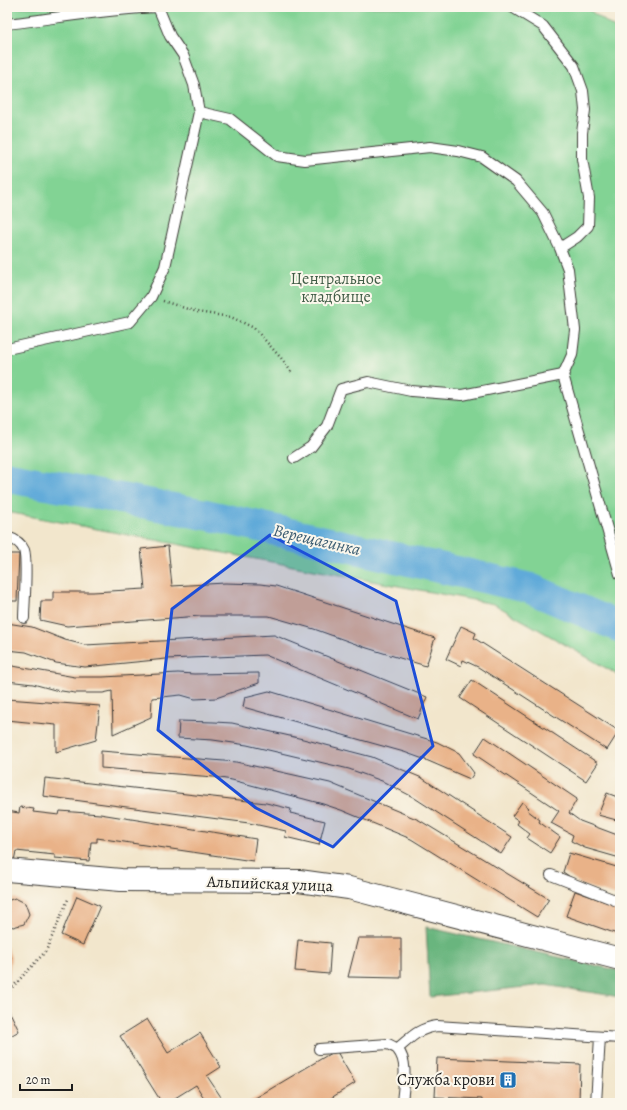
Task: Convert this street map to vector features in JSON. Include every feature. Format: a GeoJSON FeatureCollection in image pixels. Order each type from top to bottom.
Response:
{"type":"FeatureCollection","features":[{"type":"Feature","properties":{"kind":"street","name":"Альпийская улица"},"geometry":{"type":"LineString","coordinates":[[7,870],[121,880],[299,882],[349,888],[620,959]]}},
{"type":"Feature","properties":{"kind":"lane"},"geometry":{"type":"LineString","coordinates":[[7,24],[111,12],[129,8],[158,7],[170,36],[183,55],[194,85],[199,112],[165,267],[151,297],[130,322],[82,334],[44,340],[7,349]]}},
{"type":"Feature","properties":{"kind":"lane"},"geometry":{"type":"LineString","coordinates":[[512,7],[543,26],[574,66],[583,91],[585,110],[582,133],[582,159],[589,198],[588,226],[578,237],[560,248]]}},
{"type":"Feature","properties":{"kind":"lane"},"geometry":{"type":"LineString","coordinates":[[199,112],[230,119],[277,156],[305,160],[430,147],[458,151],[482,157],[516,181],[543,213],[560,248],[568,269],[575,330],[572,355],[563,374],[620,574]]}},
{"type":"Feature","properties":{"kind":"lane"},"geometry":{"type":"LineString","coordinates":[[294,458],[311,447],[327,426],[341,389],[368,382],[411,391],[462,395],[563,374]]}},
{"type":"Feature","properties":{"kind":"lane"},"geometry":{"type":"LineString","coordinates":[[7,537],[21,545],[25,556],[24,618]]}},
{"type":"Feature","properties":{"kind":"lane"},"geometry":{"type":"LineString","coordinates":[[551,875],[620,902]]}},
{"type":"Feature","properties":{"kind":"lane"},"geometry":{"type":"LineString","coordinates":[[397,1049],[417,1032],[424,1028],[437,1026],[620,1038]]}},
{"type":"Feature","properties":{"kind":"lane"},"geometry":{"type":"LineString","coordinates":[[596,1103],[600,1037]]}},
{"type":"Feature","properties":{"kind":"lane"},"geometry":{"type":"LineString","coordinates":[[319,1049],[388,1044],[397,1049],[403,1058],[402,1103]]}},
{"type":"Feature","properties":{"kind":"path"},"geometry":{"type":"LineString","coordinates":[[151,297],[197,312],[231,317],[254,328],[293,374]]}},
{"type":"Feature","properties":{"kind":"path"},"geometry":{"type":"LineString","coordinates":[[7,993],[46,952],[69,897]]}},
{"type":"Feature","properties":{"kind":"highlighted area"},"geometry":{"type":"Polygon","coordinates":[[[270,535],[396,601],[433,746],[333,847],[256,808],[158,730],[172,609],[270,535]]]}},
{"type":"Feature","properties":{"kind":"green space","name":"Центральное кладбище"},"geometry":{"type":"Polygon","coordinates":[[[7,7],[585,7],[620,32],[620,676],[494,604],[7,512],[7,7]]]}},
{"type":"Feature","properties":{"kind":"green space"},"geometry":{"type":"Polygon","coordinates":[[[426,927],[620,971],[620,997],[545,985],[430,997],[426,927]]]}},
{"type":"Feature","properties":{"kind":"building"},"geometry":{"type":"Polygon","coordinates":[[[168,546],[172,586],[225,583],[276,586],[435,638],[426,666],[367,648],[314,629],[269,616],[200,616],[67,626],[40,620],[41,601],[53,601],[53,592],[93,592],[145,589],[141,549],[168,546]]]}},
{"type":"Feature","properties":{"kind":"building"},"geometry":{"type":"Polygon","coordinates":[[[7,554],[19,554],[17,601],[7,601],[7,554]]]}},
{"type":"Feature","properties":{"kind":"building"},"geometry":{"type":"Polygon","coordinates":[[[7,623],[32,627],[65,640],[85,645],[274,635],[427,697],[418,719],[265,655],[166,659],[85,667],[56,663],[26,652],[7,650],[7,623]]]}},
{"type":"Feature","properties":{"kind":"building"},"geometry":{"type":"Polygon","coordinates":[[[461,626],[476,633],[474,638],[619,731],[607,750],[478,667],[463,660],[461,666],[446,659],[461,626]]]}},
{"type":"Feature","properties":{"kind":"building"},"geometry":{"type":"Polygon","coordinates":[[[7,665],[75,677],[178,673],[259,673],[259,683],[216,698],[195,699],[181,695],[152,698],[151,717],[113,734],[112,691],[103,693],[75,693],[55,690],[33,684],[7,681],[7,665]]]}},
{"type":"Feature","properties":{"kind":"building"},"geometry":{"type":"Polygon","coordinates":[[[472,680],[598,763],[586,781],[460,698],[472,680]]]}},
{"type":"Feature","properties":{"kind":"building"},"geometry":{"type":"Polygon","coordinates":[[[269,691],[437,742],[459,753],[474,773],[470,779],[404,752],[243,707],[245,697],[269,691]]]}},
{"type":"Feature","properties":{"kind":"building"},"geometry":{"type":"Polygon","coordinates":[[[7,699],[100,706],[96,740],[56,752],[56,725],[7,720],[7,699]]]}},
{"type":"Feature","properties":{"kind":"building"},"geometry":{"type":"Polygon","coordinates":[[[179,721],[232,723],[303,739],[372,757],[422,778],[512,837],[501,854],[413,797],[382,781],[349,769],[247,745],[213,740],[178,738],[179,721]]]}},
{"type":"Feature","properties":{"kind":"building"},"geometry":{"type":"Polygon","coordinates":[[[485,737],[577,799],[569,813],[580,821],[620,836],[620,858],[585,848],[571,841],[573,835],[551,823],[559,811],[474,754],[485,737]]]}},
{"type":"Feature","properties":{"kind":"building"},"geometry":{"type":"Polygon","coordinates":[[[101,751],[236,762],[330,783],[419,820],[549,899],[537,917],[411,839],[341,810],[232,780],[214,777],[101,768],[101,751]]]}},
{"type":"Feature","properties":{"kind":"building"},"geometry":{"type":"Polygon","coordinates":[[[45,778],[266,803],[291,809],[290,813],[325,821],[319,845],[285,837],[286,831],[249,823],[43,796],[45,778]]]}},
{"type":"Feature","properties":{"kind":"building"},"geometry":{"type":"Polygon","coordinates":[[[607,793],[620,798],[620,821],[598,815],[607,793]]]}},
{"type":"Feature","properties":{"kind":"building"},"geometry":{"type":"Polygon","coordinates":[[[522,802],[529,808],[527,810],[540,820],[539,822],[560,837],[550,853],[527,838],[530,834],[517,824],[519,821],[512,816],[522,802]]]}},
{"type":"Feature","properties":{"kind":"building"},"geometry":{"type":"Polygon","coordinates":[[[20,807],[34,809],[33,812],[59,815],[60,811],[100,814],[256,839],[253,861],[97,838],[97,842],[91,842],[89,861],[55,858],[55,855],[16,851],[14,861],[7,860],[7,811],[19,813],[20,807]]]}},
{"type":"Feature","properties":{"kind":"building"},"geometry":{"type":"Polygon","coordinates":[[[569,853],[620,868],[620,897],[582,885],[563,872],[569,853]]]}},
{"type":"Feature","properties":{"kind":"building"},"geometry":{"type":"Polygon","coordinates":[[[575,891],[620,907],[620,935],[566,916],[575,891]]]}},
{"type":"Feature","properties":{"kind":"building"},"geometry":{"type":"Polygon","coordinates":[[[77,896],[100,906],[83,945],[61,935],[77,896]]]}},
{"type":"Feature","properties":{"kind":"building"},"geometry":{"type":"Polygon","coordinates":[[[15,898],[25,903],[29,914],[24,924],[13,927],[7,924],[7,901],[15,898]]]}},
{"type":"Feature","properties":{"kind":"building"},"geometry":{"type":"Polygon","coordinates":[[[358,938],[401,938],[401,978],[348,977],[358,938]]]}},
{"type":"Feature","properties":{"kind":"building"},"geometry":{"type":"Polygon","coordinates":[[[298,940],[331,943],[329,974],[295,971],[298,940]]]}},
{"type":"Feature","properties":{"kind":"building"},"geometry":{"type":"Polygon","coordinates":[[[7,947],[11,957],[9,978],[7,978],[7,947]]]}},
{"type":"Feature","properties":{"kind":"building"},"geometry":{"type":"Polygon","coordinates":[[[7,1006],[19,1031],[7,1038],[7,1006]]]}},
{"type":"Feature","properties":{"kind":"building"},"geometry":{"type":"Polygon","coordinates":[[[147,1019],[168,1053],[200,1033],[221,1067],[207,1076],[225,1103],[207,1103],[196,1085],[167,1103],[162,1103],[120,1036],[147,1019]]]}},
{"type":"Feature","properties":{"kind":"building"},"geometry":{"type":"Polygon","coordinates":[[[336,1050],[355,1083],[323,1103],[247,1103],[336,1050]]]}},
{"type":"Feature","properties":{"kind":"building","name":"Служба крови"},"geometry":{"type":"Polygon","coordinates":[[[437,1058],[580,1064],[579,1102],[532,1100],[532,1103],[482,1103],[482,1099],[435,1097],[437,1058]]]}},
{"type":"Feature","properties":{"kind":"waterway","name":"Верещагинка"},"geometry":{"type":"LineString","coordinates":[[7,477],[208,515],[529,588],[620,627]]}},
{"type":"Feature","properties":{"kind":"place","name":"Служба крови"},"geometry":{"type":"Point","coordinates":[508,1080]}}]}
